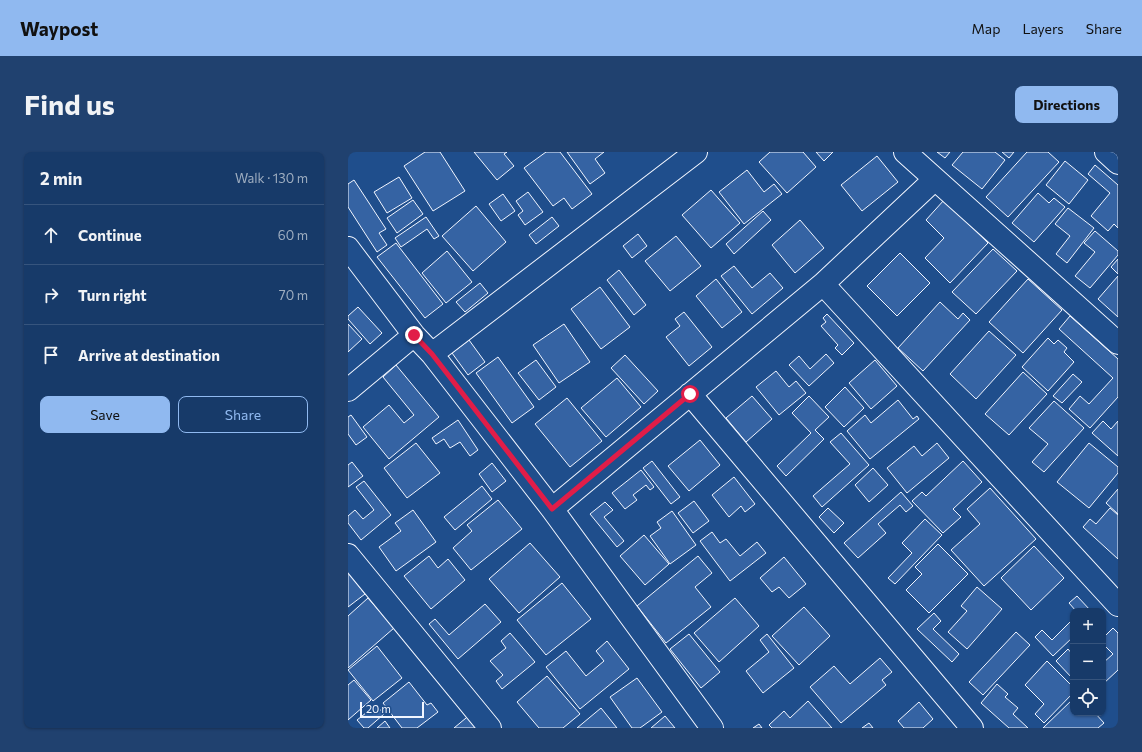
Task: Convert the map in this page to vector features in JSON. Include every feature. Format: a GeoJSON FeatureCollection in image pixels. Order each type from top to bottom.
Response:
{"type":"FeatureCollection","features":[{"type":"Feature","properties":{"kind":"street"},"geometry":{"type":"LineString","coordinates":[[432,354],[696,152]]}},
{"type":"Feature","properties":{"kind":"street"},"geometry":{"type":"LineString","coordinates":[[905,152],[1118,343]]}},
{"type":"Feature","properties":{"kind":"street"},"geometry":{"type":"LineString","coordinates":[[1106,152],[1118,163]]}},
{"type":"Feature","properties":{"kind":"street"},"geometry":{"type":"LineString","coordinates":[[552,509],[823,284],[935,179]]}},
{"type":"Feature","properties":{"kind":"street"},"geometry":{"type":"LineString","coordinates":[[348,248],[414,335],[432,354],[552,509],[712,728]]}},
{"type":"Feature","properties":{"kind":"street"},"geometry":{"type":"LineString","coordinates":[[823,284],[1118,605]]}},
{"type":"Feature","properties":{"kind":"street"},"geometry":{"type":"LineString","coordinates":[[348,390],[414,335]]}},
{"type":"Feature","properties":{"kind":"street"},"geometry":{"type":"LineString","coordinates":[[690,394],[972,728]]}},
{"type":"Feature","properties":{"kind":"street"},"geometry":{"type":"LineString","coordinates":[[348,556],[490,728]]}},
{"type":"Feature","properties":{"kind":"building"},"geometry":{"type":"Polygon","coordinates":[[[425,152],[440,152],[465,191],[433,211],[404,166],[425,152]]]}},
{"type":"Feature","properties":{"kind":"building"},"geometry":{"type":"Polygon","coordinates":[[[474,152],[507,152],[504,154],[514,166],[497,180],[474,152]]]}},
{"type":"Feature","properties":{"kind":"building"},"geometry":{"type":"Polygon","coordinates":[[[546,152],[560,152],[592,194],[572,209],[564,198],[553,206],[524,168],[546,152]]]}},
{"type":"Feature","properties":{"kind":"building"},"geometry":{"type":"Polygon","coordinates":[[[567,152],[604,152],[595,159],[605,173],[590,184],[567,152]]]}},
{"type":"Feature","properties":{"kind":"building"},"geometry":{"type":"Polygon","coordinates":[[[770,152],[803,152],[816,167],[787,193],[759,162],[770,152]]]}},
{"type":"Feature","properties":{"kind":"building"},"geometry":{"type":"Polygon","coordinates":[[[816,152],[833,152],[824,161],[816,152]]]}},
{"type":"Feature","properties":{"kind":"building"},"geometry":{"type":"Polygon","coordinates":[[[937,152],[950,152],[945,158],[937,152]]]}},
{"type":"Feature","properties":{"kind":"building"},"geometry":{"type":"Polygon","coordinates":[[[963,152],[995,152],[1005,160],[982,189],[952,165],[963,152]]]}},
{"type":"Feature","properties":{"kind":"building"},"geometry":{"type":"Polygon","coordinates":[[[1002,152],[1014,152],[1009,158],[1002,152]]]}},
{"type":"Feature","properties":{"kind":"building"},"geometry":{"type":"Polygon","coordinates":[[[1027,152],[1048,152],[1059,162],[1008,217],[986,197],[1027,152]]]}},
{"type":"Feature","properties":{"kind":"building"},"geometry":{"type":"Polygon","coordinates":[[[877,156],[898,182],[862,211],[841,185],[877,156]]]}},
{"type":"Feature","properties":{"kind":"building"},"geometry":{"type":"Polygon","coordinates":[[[1065,161],[1088,180],[1069,204],[1046,185],[1065,161]]]}},
{"type":"Feature","properties":{"kind":"building"},"geometry":{"type":"Polygon","coordinates":[[[1095,165],[1118,185],[1118,228],[1114,224],[1108,231],[1091,216],[1110,193],[1088,174],[1095,165]]]}},
{"type":"Feature","properties":{"kind":"building"},"geometry":{"type":"Polygon","coordinates":[[[747,170],[764,192],[774,184],[782,194],[744,224],[719,192],[747,170]]]}},
{"type":"Feature","properties":{"kind":"building"},"geometry":{"type":"Polygon","coordinates":[[[399,177],[412,198],[387,213],[374,192],[399,177]]]}},
{"type":"Feature","properties":{"kind":"building"},"geometry":{"type":"Polygon","coordinates":[[[354,180],[386,229],[379,233],[387,245],[377,252],[348,207],[348,184],[354,180]]]}},
{"type":"Feature","properties":{"kind":"building"},"geometry":{"type":"Polygon","coordinates":[[[711,190],[740,223],[711,248],[682,215],[711,190]]]}},
{"type":"Feature","properties":{"kind":"building"},"geometry":{"type":"Polygon","coordinates":[[[528,192],[543,212],[525,225],[518,215],[523,211],[516,201],[528,192]]]}},
{"type":"Feature","properties":{"kind":"building"},"geometry":{"type":"Polygon","coordinates":[[[1038,193],[1049,203],[1054,198],[1065,207],[1034,242],[1012,223],[1038,193]]]}},
{"type":"Feature","properties":{"kind":"building"},"geometry":{"type":"Polygon","coordinates":[[[503,194],[515,211],[501,221],[489,204],[503,194]]]}},
{"type":"Feature","properties":{"kind":"building"},"geometry":{"type":"Polygon","coordinates":[[[413,200],[423,214],[397,233],[387,218],[413,200]]]}},
{"type":"Feature","properties":{"kind":"building"},"geometry":{"type":"Polygon","coordinates":[[[944,200],[988,243],[950,283],[925,258],[944,238],[926,220],[944,200]]]}},
{"type":"Feature","properties":{"kind":"building"},"geometry":{"type":"Polygon","coordinates":[[[476,206],[506,242],[473,271],[442,236],[476,206]]]}},
{"type":"Feature","properties":{"kind":"building"},"geometry":{"type":"Polygon","coordinates":[[[1068,208],[1094,228],[1067,263],[1056,254],[1070,236],[1055,224],[1068,208]]]}},
{"type":"Feature","properties":{"kind":"building"},"geometry":{"type":"Polygon","coordinates":[[[763,211],[771,220],[734,254],[726,244],[763,211]]]}},
{"type":"Feature","properties":{"kind":"building"},"geometry":{"type":"Polygon","coordinates":[[[426,217],[439,236],[434,239],[427,229],[401,247],[395,238],[426,217]]]}},
{"type":"Feature","properties":{"kind":"building"},"geometry":{"type":"Polygon","coordinates":[[[552,217],[559,226],[536,244],[529,235],[552,217]]]}},
{"type":"Feature","properties":{"kind":"building"},"geometry":{"type":"Polygon","coordinates":[[[800,220],[824,248],[795,273],[772,245],[800,220]]]}},
{"type":"Feature","properties":{"kind":"building"},"geometry":{"type":"Polygon","coordinates":[[[1095,231],[1118,251],[1118,255],[1090,288],[1075,276],[1095,252],[1084,243],[1095,231]]]}},
{"type":"Feature","properties":{"kind":"building"},"geometry":{"type":"Polygon","coordinates":[[[638,234],[647,246],[632,258],[623,246],[638,234]]]}},
{"type":"Feature","properties":{"kind":"building"},"geometry":{"type":"Polygon","coordinates":[[[676,236],[701,266],[670,291],[645,261],[676,236]]]}},
{"type":"Feature","properties":{"kind":"building"},"geometry":{"type":"Polygon","coordinates":[[[396,243],[443,304],[425,318],[377,257],[396,243]]]}},
{"type":"Feature","properties":{"kind":"building"},"geometry":{"type":"Polygon","coordinates":[[[993,249],[1017,271],[976,314],[952,292],[993,249]]]}},
{"type":"Feature","properties":{"kind":"building"},"geometry":{"type":"Polygon","coordinates":[[[447,251],[472,282],[446,303],[422,273],[447,251]]]}},
{"type":"Feature","properties":{"kind":"building"},"geometry":{"type":"Polygon","coordinates":[[[900,253],[930,283],[897,316],[867,286],[900,253]]]}},
{"type":"Feature","properties":{"kind":"building"},"geometry":{"type":"Polygon","coordinates":[[[1118,259],[1118,274],[1111,267],[1118,259]]]}},
{"type":"Feature","properties":{"kind":"building"},"geometry":{"type":"Polygon","coordinates":[[[734,266],[752,288],[770,273],[783,288],[752,314],[721,276],[734,266]]]}},
{"type":"Feature","properties":{"kind":"building"},"geometry":{"type":"Polygon","coordinates":[[[619,270],[646,305],[634,315],[607,280],[619,270]]]}},
{"type":"Feature","properties":{"kind":"building"},"geometry":{"type":"Polygon","coordinates":[[[1118,276],[1118,317],[1098,299],[1118,276]]]}},
{"type":"Feature","properties":{"kind":"building"},"geometry":{"type":"Polygon","coordinates":[[[716,279],[742,312],[722,328],[696,296],[716,279]]]}},
{"type":"Feature","properties":{"kind":"building"},"geometry":{"type":"Polygon","coordinates":[[[1028,279],[1062,310],[1023,353],[989,322],[1028,279]]]}},
{"type":"Feature","properties":{"kind":"building"},"geometry":{"type":"Polygon","coordinates":[[[480,283],[488,293],[465,312],[456,302],[480,283]]]}},
{"type":"Feature","properties":{"kind":"building"},"geometry":{"type":"Polygon","coordinates":[[[600,287],[630,327],[601,349],[571,309],[600,287]]]}},
{"type":"Feature","properties":{"kind":"building"},"geometry":{"type":"Polygon","coordinates":[[[940,302],[958,319],[963,313],[970,320],[923,371],[898,348],[940,302]]]}},
{"type":"Feature","properties":{"kind":"building"},"geometry":{"type":"Polygon","coordinates":[[[358,307],[382,333],[370,344],[348,319],[348,316],[358,307]]]}},
{"type":"Feature","properties":{"kind":"building"},"geometry":{"type":"Polygon","coordinates":[[[684,312],[712,347],[689,366],[666,337],[680,326],[675,319],[684,312]]]}},
{"type":"Feature","properties":{"kind":"building"},"geometry":{"type":"Polygon","coordinates":[[[827,314],[854,343],[842,355],[835,348],[838,345],[821,326],[826,322],[823,318],[827,314]]]}},
{"type":"Feature","properties":{"kind":"building"},"geometry":{"type":"Polygon","coordinates":[[[1070,316],[1118,359],[1118,397],[1090,428],[1069,409],[1080,396],[1089,404],[1113,378],[1059,329],[1070,316]]]}},
{"type":"Feature","properties":{"kind":"building"},"geometry":{"type":"Polygon","coordinates":[[[348,324],[362,339],[348,352],[348,324]]]}},
{"type":"Feature","properties":{"kind":"building"},"geometry":{"type":"Polygon","coordinates":[[[564,324],[590,362],[559,383],[533,345],[564,324]]]}},
{"type":"Feature","properties":{"kind":"building"},"geometry":{"type":"Polygon","coordinates":[[[989,331],[1016,355],[976,399],[950,374],[989,331]]]}},
{"type":"Feature","properties":{"kind":"building"},"geometry":{"type":"Polygon","coordinates":[[[1048,338],[1054,344],[1058,340],[1067,348],[1064,352],[1074,362],[1048,391],[1022,367],[1048,338]]]}},
{"type":"Feature","properties":{"kind":"building"},"geometry":{"type":"Polygon","coordinates":[[[469,340],[485,362],[468,375],[452,353],[469,340]]]}},
{"type":"Feature","properties":{"kind":"building"},"geometry":{"type":"Polygon","coordinates":[[[826,354],[834,363],[809,386],[789,365],[799,356],[810,369],[826,354]]]}},
{"type":"Feature","properties":{"kind":"building"},"geometry":{"type":"Polygon","coordinates":[[[625,355],[658,391],[644,404],[611,368],[625,355]]]}},
{"type":"Feature","properties":{"kind":"building"},"geometry":{"type":"Polygon","coordinates":[[[498,357],[534,407],[512,423],[476,373],[498,357]]]}},
{"type":"Feature","properties":{"kind":"building"},"geometry":{"type":"Polygon","coordinates":[[[536,360],[556,387],[539,400],[518,373],[536,360]]]}},
{"type":"Feature","properties":{"kind":"building"},"geometry":{"type":"Polygon","coordinates":[[[875,360],[897,386],[871,409],[849,383],[875,360]]]}},
{"type":"Feature","properties":{"kind":"building"},"geometry":{"type":"Polygon","coordinates":[[[396,365],[439,417],[389,459],[363,427],[389,405],[404,423],[414,415],[383,377],[396,365]]]}},
{"type":"Feature","properties":{"kind":"building"},"geometry":{"type":"Polygon","coordinates":[[[776,371],[789,387],[796,381],[806,393],[779,415],[756,387],[776,371]]]}},
{"type":"Feature","properties":{"kind":"building"},"geometry":{"type":"Polygon","coordinates":[[[1023,372],[1047,394],[1009,435],[985,414],[1023,372]]]}},
{"type":"Feature","properties":{"kind":"building"},"geometry":{"type":"Polygon","coordinates":[[[1073,374],[1082,382],[1062,403],[1053,396],[1073,374]]]}},
{"type":"Feature","properties":{"kind":"building"},"geometry":{"type":"Polygon","coordinates":[[[617,378],[641,407],[606,437],[581,408],[617,378]]]}},
{"type":"Feature","properties":{"kind":"building"},"geometry":{"type":"Polygon","coordinates":[[[845,387],[864,408],[844,427],[825,407],[845,387]]]}},
{"type":"Feature","properties":{"kind":"building"},"geometry":{"type":"Polygon","coordinates":[[[752,396],[772,419],[746,442],[726,418],[752,396]]]}},
{"type":"Feature","properties":{"kind":"building"},"geometry":{"type":"Polygon","coordinates":[[[809,396],[829,417],[815,430],[824,439],[786,476],[777,466],[811,433],[792,413],[809,396]]]}},
{"type":"Feature","properties":{"kind":"building"},"geometry":{"type":"Polygon","coordinates":[[[567,398],[602,441],[570,467],[535,424],[567,398]]]}},
{"type":"Feature","properties":{"kind":"building"},"geometry":{"type":"Polygon","coordinates":[[[898,400],[913,419],[917,416],[919,419],[870,459],[847,431],[865,415],[871,423],[898,400]]]}},
{"type":"Feature","properties":{"kind":"building"},"geometry":{"type":"Polygon","coordinates":[[[1054,401],[1084,428],[1044,472],[1032,462],[1048,444],[1029,428],[1054,401]]]}},
{"type":"Feature","properties":{"kind":"building"},"geometry":{"type":"Polygon","coordinates":[[[351,415],[367,437],[356,445],[348,434],[348,417],[351,415]]]}},
{"type":"Feature","properties":{"kind":"building"},"geometry":{"type":"Polygon","coordinates":[[[458,420],[478,450],[470,456],[460,442],[450,448],[444,439],[436,444],[432,438],[458,420]]]}},
{"type":"Feature","properties":{"kind":"building"},"geometry":{"type":"Polygon","coordinates":[[[1103,421],[1111,429],[1118,421],[1118,456],[1092,433],[1103,421]]]}},
{"type":"Feature","properties":{"kind":"building"},"geometry":{"type":"Polygon","coordinates":[[[841,433],[869,465],[822,507],[813,496],[850,464],[830,442],[841,433]]]}},
{"type":"Feature","properties":{"kind":"building"},"geometry":{"type":"Polygon","coordinates":[[[700,440],[720,465],[689,491],[668,466],[700,440]]]}},
{"type":"Feature","properties":{"kind":"building"},"geometry":{"type":"Polygon","coordinates":[[[416,443],[440,473],[407,498],[384,468],[416,443]]]}},
{"type":"Feature","properties":{"kind":"building"},"geometry":{"type":"Polygon","coordinates":[[[937,443],[949,458],[907,493],[887,468],[914,446],[922,456],[937,443]]]}},
{"type":"Feature","properties":{"kind":"building"},"geometry":{"type":"Polygon","coordinates":[[[1089,443],[1118,467],[1118,473],[1089,508],[1057,482],[1089,443]]]}},
{"type":"Feature","properties":{"kind":"building"},"geometry":{"type":"Polygon","coordinates":[[[652,461],[680,497],[671,504],[643,468],[652,461]]]}},
{"type":"Feature","properties":{"kind":"building"},"geometry":{"type":"Polygon","coordinates":[[[963,461],[982,482],[953,509],[961,517],[943,533],[912,501],[922,492],[926,496],[963,461]]]}},
{"type":"Feature","properties":{"kind":"building"},"geometry":{"type":"Polygon","coordinates":[[[352,462],[363,476],[348,487],[348,465],[352,462]]]}},
{"type":"Feature","properties":{"kind":"building"},"geometry":{"type":"Polygon","coordinates":[[[492,463],[506,481],[492,492],[479,474],[492,463]]]}},
{"type":"Feature","properties":{"kind":"building"},"geometry":{"type":"Polygon","coordinates":[[[873,468],[888,485],[869,502],[855,485],[873,468]]]}},
{"type":"Feature","properties":{"kind":"building"},"geometry":{"type":"Polygon","coordinates":[[[641,470],[654,487],[650,490],[646,485],[633,495],[637,500],[625,509],[612,493],[641,470]]]}},
{"type":"Feature","properties":{"kind":"building"},"geometry":{"type":"Polygon","coordinates":[[[734,477],[755,504],[745,512],[741,506],[729,517],[712,495],[734,477]]]}},
{"type":"Feature","properties":{"kind":"building"},"geometry":{"type":"Polygon","coordinates":[[[364,481],[391,515],[361,540],[348,523],[348,516],[355,510],[363,519],[374,510],[356,487],[364,481]]]}},
{"type":"Feature","properties":{"kind":"building"},"geometry":{"type":"Polygon","coordinates":[[[482,486],[492,499],[455,530],[444,517],[482,486]]]}},
{"type":"Feature","properties":{"kind":"building"},"geometry":{"type":"Polygon","coordinates":[[[990,488],[1036,539],[984,586],[951,550],[980,524],[967,509],[990,488]]]}},
{"type":"Feature","properties":{"kind":"building"},"geometry":{"type":"Polygon","coordinates":[[[1118,489],[1118,514],[1106,503],[1118,489]]]}},
{"type":"Feature","properties":{"kind":"building"},"geometry":{"type":"Polygon","coordinates":[[[901,492],[913,506],[906,512],[900,505],[878,524],[886,533],[858,558],[844,543],[901,492]]]}},
{"type":"Feature","properties":{"kind":"building"},"geometry":{"type":"Polygon","coordinates":[[[498,500],[522,529],[471,570],[453,548],[472,531],[467,525],[498,500]]]}},
{"type":"Feature","properties":{"kind":"building"},"geometry":{"type":"Polygon","coordinates":[[[694,501],[709,521],[693,533],[678,513],[694,501]]]}},
{"type":"Feature","properties":{"kind":"building"},"geometry":{"type":"Polygon","coordinates":[[[605,502],[613,510],[604,517],[624,541],[617,547],[590,514],[605,502]]]}},
{"type":"Feature","properties":{"kind":"building"},"geometry":{"type":"Polygon","coordinates":[[[828,508],[844,523],[834,533],[819,517],[828,508]]]}},
{"type":"Feature","properties":{"kind":"building"},"geometry":{"type":"Polygon","coordinates":[[[1110,508],[1118,515],[1118,559],[1083,527],[1090,519],[1096,524],[1110,508]]]}},
{"type":"Feature","properties":{"kind":"building"},"geometry":{"type":"Polygon","coordinates":[[[413,510],[436,542],[396,571],[379,547],[401,531],[395,523],[413,510]]]}},
{"type":"Feature","properties":{"kind":"building"},"geometry":{"type":"Polygon","coordinates":[[[672,511],[696,545],[670,564],[650,536],[661,528],[657,522],[672,511]]]}},
{"type":"Feature","properties":{"kind":"building"},"geometry":{"type":"Polygon","coordinates":[[[925,519],[942,535],[895,584],[888,578],[912,553],[902,543],[925,519]]]}},
{"type":"Feature","properties":{"kind":"building"},"geometry":{"type":"Polygon","coordinates":[[[712,532],[720,543],[726,539],[740,556],[757,542],[766,553],[730,581],[700,541],[712,532]]]}},
{"type":"Feature","properties":{"kind":"building"},"geometry":{"type":"Polygon","coordinates":[[[644,535],[669,564],[645,585],[620,556],[644,535]]]}},
{"type":"Feature","properties":{"kind":"building"},"geometry":{"type":"Polygon","coordinates":[[[530,543],[560,577],[519,613],[489,579],[530,543]]]}},
{"type":"Feature","properties":{"kind":"building"},"geometry":{"type":"Polygon","coordinates":[[[938,544],[968,574],[929,613],[906,590],[922,574],[915,567],[938,544]]]}},
{"type":"Feature","properties":{"kind":"building"},"geometry":{"type":"Polygon","coordinates":[[[1034,546],[1064,578],[1031,610],[1001,578],[1034,546]]]}},
{"type":"Feature","properties":{"kind":"building"},"geometry":{"type":"Polygon","coordinates":[[[429,556],[438,568],[448,559],[465,580],[431,609],[404,576],[429,556]]]}},
{"type":"Feature","properties":{"kind":"building"},"geometry":{"type":"Polygon","coordinates":[[[698,556],[712,573],[695,587],[711,607],[666,643],[637,606],[698,556]]]}},
{"type":"Feature","properties":{"kind":"building"},"geometry":{"type":"Polygon","coordinates":[[[784,557],[806,584],[789,598],[779,587],[772,592],[760,578],[784,557]]]}},
{"type":"Feature","properties":{"kind":"building"},"geometry":{"type":"Polygon","coordinates":[[[348,572],[365,594],[348,607],[348,572]]]}},
{"type":"Feature","properties":{"kind":"building"},"geometry":{"type":"Polygon","coordinates":[[[562,583],[591,619],[546,655],[517,620],[562,583]]]}},
{"type":"Feature","properties":{"kind":"building"},"geometry":{"type":"Polygon","coordinates":[[[977,587],[1002,609],[967,649],[948,632],[967,611],[961,606],[977,587]]]}},
{"type":"Feature","properties":{"kind":"building"},"geometry":{"type":"Polygon","coordinates":[[[1077,596],[1088,608],[1073,608],[1069,603],[1077,596]]]}},
{"type":"Feature","properties":{"kind":"building"},"geometry":{"type":"Polygon","coordinates":[[[368,598],[394,628],[348,668],[348,616],[368,598]]]}},
{"type":"Feature","properties":{"kind":"building"},"geometry":{"type":"Polygon","coordinates":[[[735,598],[759,626],[719,662],[694,633],[735,598]]]}},
{"type":"Feature","properties":{"kind":"building"},"geometry":{"type":"Polygon","coordinates":[[[485,604],[501,622],[458,659],[429,624],[435,619],[449,635],[485,604]]]}},
{"type":"Feature","properties":{"kind":"building"},"geometry":{"type":"Polygon","coordinates":[[[804,607],[830,636],[799,665],[772,636],[804,607]]]}},
{"type":"Feature","properties":{"kind":"building"},"geometry":{"type":"Polygon","coordinates":[[[934,613],[941,621],[933,629],[959,654],[952,662],[917,629],[934,613]]]}},
{"type":"Feature","properties":{"kind":"building"},"geometry":{"type":"Polygon","coordinates":[[[1070,622],[1070,640],[1053,656],[1035,637],[1042,630],[1052,640],[1070,622]]]}},
{"type":"Feature","properties":{"kind":"building"},"geometry":{"type":"Polygon","coordinates":[[[1113,628],[1118,633],[1118,670],[1106,681],[1106,660],[1113,654],[1106,647],[1106,635],[1113,628]]]}},
{"type":"Feature","properties":{"kind":"building"},"geometry":{"type":"Polygon","coordinates":[[[1016,632],[1030,645],[983,695],[969,682],[1016,632]]]}},
{"type":"Feature","properties":{"kind":"building"},"geometry":{"type":"Polygon","coordinates":[[[510,633],[535,662],[502,689],[496,681],[503,675],[490,661],[506,648],[501,641],[510,633]]]}},
{"type":"Feature","properties":{"kind":"building"},"geometry":{"type":"Polygon","coordinates":[[[689,634],[720,672],[701,688],[670,649],[689,634]]]}},
{"type":"Feature","properties":{"kind":"building"},"geometry":{"type":"Polygon","coordinates":[[[767,634],[794,668],[763,693],[746,671],[769,652],[760,640],[767,634]]]}},
{"type":"Feature","properties":{"kind":"building"},"geometry":{"type":"Polygon","coordinates":[[[607,641],[629,669],[580,709],[546,667],[566,651],[586,676],[604,661],[596,651],[607,641]]]}},
{"type":"Feature","properties":{"kind":"building"},"geometry":{"type":"Polygon","coordinates":[[[377,646],[402,678],[373,701],[348,670],[377,646]]]}},
{"type":"Feature","properties":{"kind":"building"},"geometry":{"type":"Polygon","coordinates":[[[1068,649],[1070,651],[1070,676],[1056,661],[1068,649]]]}},
{"type":"Feature","properties":{"kind":"building"},"geometry":{"type":"Polygon","coordinates":[[[880,658],[892,672],[882,680],[886,685],[841,723],[810,687],[834,666],[850,684],[880,658]]]}},
{"type":"Feature","properties":{"kind":"building"},"geometry":{"type":"Polygon","coordinates":[[[1047,661],[1070,684],[1070,696],[1044,723],[1035,714],[1044,704],[1025,685],[1047,661]]]}},
{"type":"Feature","properties":{"kind":"building"},"geometry":{"type":"Polygon","coordinates":[[[547,676],[580,714],[563,728],[539,728],[517,702],[547,676]]]}},
{"type":"Feature","properties":{"kind":"building"},"geometry":{"type":"Polygon","coordinates":[[[637,678],[662,712],[640,728],[632,728],[610,697],[637,678]]]}},
{"type":"Feature","properties":{"kind":"building"},"geometry":{"type":"Polygon","coordinates":[[[354,680],[371,700],[348,720],[348,685],[354,680]]]}},
{"type":"Feature","properties":{"kind":"building"},"geometry":{"type":"Polygon","coordinates":[[[409,682],[427,705],[431,703],[438,712],[417,728],[402,728],[383,703],[409,682]]]}},
{"type":"Feature","properties":{"kind":"building"},"geometry":{"type":"Polygon","coordinates":[[[997,684],[1008,694],[1005,697],[1018,708],[1013,714],[1028,728],[1009,728],[981,703],[997,684]]]}},
{"type":"Feature","properties":{"kind":"building"},"geometry":{"type":"Polygon","coordinates":[[[808,701],[832,728],[772,728],[769,725],[784,711],[790,718],[808,701]]]}},
{"type":"Feature","properties":{"kind":"building"},"geometry":{"type":"Polygon","coordinates":[[[919,702],[933,719],[923,728],[904,728],[898,721],[919,702]]]}},
{"type":"Feature","properties":{"kind":"building"},"geometry":{"type":"Polygon","coordinates":[[[1070,702],[1070,716],[1098,716],[1104,723],[1098,728],[1043,728],[1070,702]]]}},
{"type":"Feature","properties":{"kind":"building"},"geometry":{"type":"Polygon","coordinates":[[[376,705],[384,714],[368,728],[364,728],[357,720],[376,705]]]}},
{"type":"Feature","properties":{"kind":"building"},"geometry":{"type":"Polygon","coordinates":[[[601,708],[617,728],[577,728],[601,708]]]}},
{"type":"Feature","properties":{"kind":"building"},"geometry":{"type":"Polygon","coordinates":[[[472,713],[484,728],[454,728],[472,713]]]}},
{"type":"Feature","properties":{"kind":"building"},"geometry":{"type":"Polygon","coordinates":[[[665,716],[675,728],[651,728],[665,716]]]}},
{"type":"Feature","properties":{"kind":"building"},"geometry":{"type":"Polygon","coordinates":[[[385,721],[390,728],[377,728],[385,721]]]}},
{"type":"Feature","properties":{"kind":"building"},"geometry":{"type":"Polygon","coordinates":[[[869,723],[873,728],[862,728],[869,723]]]}},
{"type":"Feature","properties":{"kind":"building"},"geometry":{"type":"Polygon","coordinates":[[[759,724],[762,728],[753,728],[759,724]]]}},
{"type":"Feature","properties":{"kind":"route"},"geometry":{"type":"LineString","coordinates":[[414,335],[432,354],[552,509],[690,394]]}}]}
